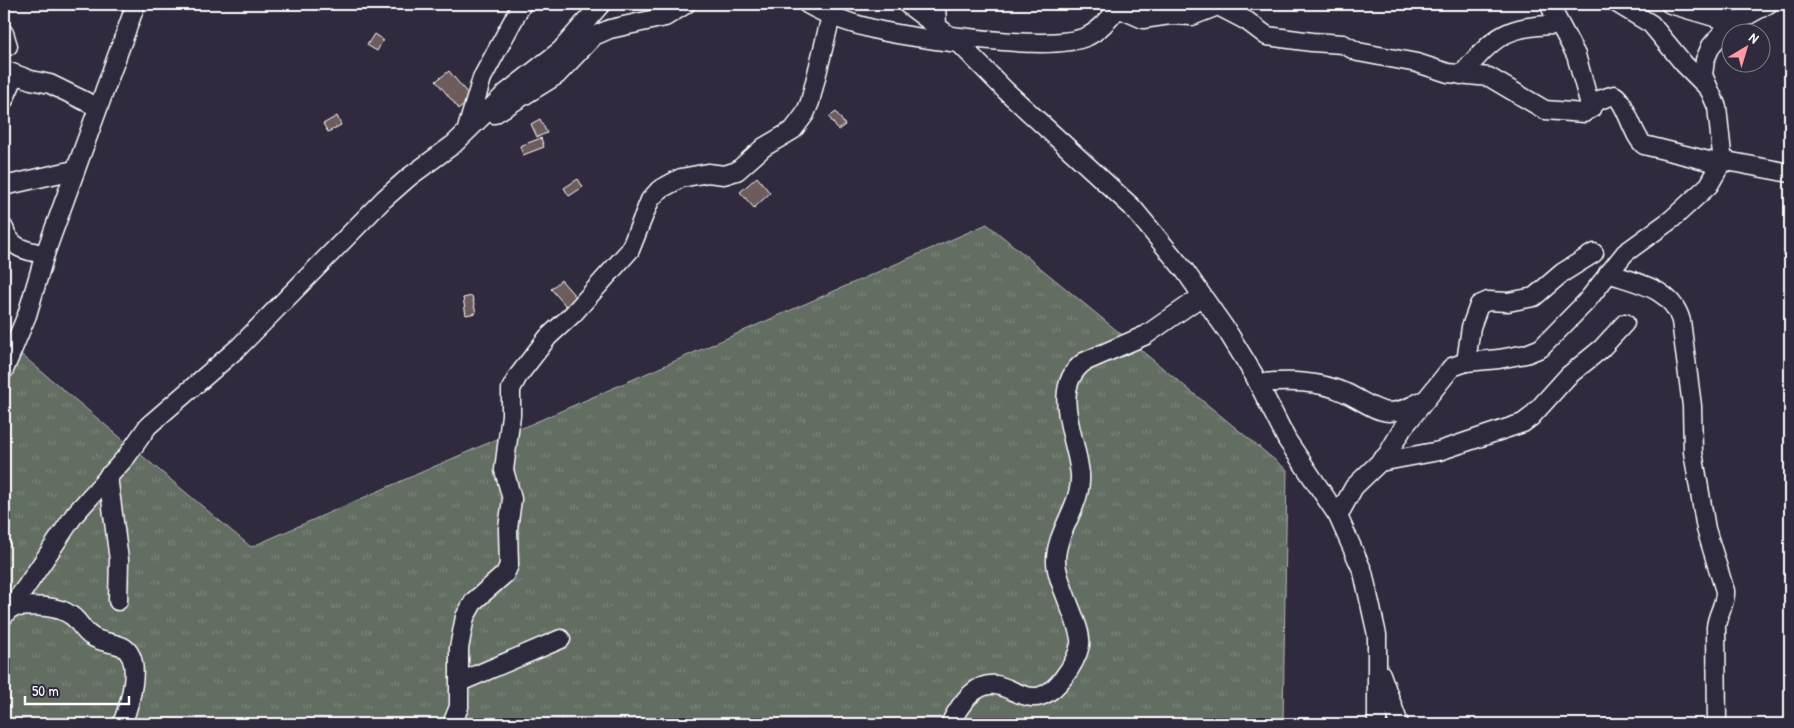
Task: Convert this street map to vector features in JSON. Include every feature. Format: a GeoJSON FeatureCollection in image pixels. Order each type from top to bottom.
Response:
{"type":"FeatureCollection","features":[{"type":"Feature","properties":{"kind":"street"},"geometry":{"type":"LineString","coordinates":[[4,370],[27,315],[45,254],[74,170],[136,4]]}},
{"type":"Feature","properties":{"kind":"street"},"geometry":{"type":"LineString","coordinates":[[460,138],[482,78],[522,4]]}},
{"type":"Feature","properties":{"kind":"street"},"geometry":{"type":"LineString","coordinates":[[460,138],[506,92],[561,50],[601,4]]}},
{"type":"Feature","properties":{"kind":"street"},"geometry":{"type":"LineString","coordinates":[[8,611],[75,514],[108,476],[123,462],[154,420],[239,347],[384,199],[409,177],[499,110],[532,93],[557,75],[594,36],[610,29],[665,17],[686,4]]}},
{"type":"Feature","properties":{"kind":"street"},"geometry":{"type":"LineString","coordinates":[[807,4],[831,16],[901,35],[949,35],[1044,42],[1076,40],[1089,36],[1119,6],[1143,18],[1170,15],[1192,16],[1215,7],[1220,7],[1247,21],[1266,36],[1343,44],[1358,52],[1417,63],[1461,76],[1489,77],[1548,110],[1584,113],[1603,98],[1611,95],[1617,96],[1644,145],[1721,162],[1790,174]]}},
{"type":"Feature","properties":{"kind":"street"},"geometry":{"type":"LineString","coordinates":[[907,4],[949,35],[1006,91],[1132,207],[1185,271],[1230,334],[1287,440],[1338,516],[1363,572],[1377,635],[1377,724]]}},
{"type":"Feature","properties":{"kind":"street"},"geometry":{"type":"LineString","coordinates":[[936,4],[949,35]]}},
{"type":"Feature","properties":{"kind":"street"},"geometry":{"type":"LineString","coordinates":[[1549,4],[1576,55],[1590,109]]}},
{"type":"Feature","properties":{"kind":"street"},"geometry":{"type":"LineString","coordinates":[[1618,4],[1651,24],[1684,64],[1709,89]]}},
{"type":"Feature","properties":{"kind":"street"},"geometry":{"type":"LineString","coordinates":[[1670,4],[1721,19],[1739,20]]}},
{"type":"Feature","properties":{"kind":"street"},"geometry":{"type":"LineString","coordinates":[[1338,516],[1354,487],[1380,462],[1426,398],[1452,367],[1466,362],[1499,359],[1535,351],[1586,302],[1625,254],[1672,219],[1709,185],[1721,162],[1721,134],[1717,107],[1703,75],[1705,60],[1711,46],[1739,20],[1768,4]]}},
{"type":"Feature","properties":{"kind":"street"},"geometry":{"type":"LineString","coordinates":[[452,724],[459,707],[459,648],[464,616],[474,601],[505,574],[508,565],[508,529],[512,499],[504,470],[511,415],[511,389],[518,376],[548,337],[573,314],[630,250],[650,200],[659,190],[681,178],[708,173],[724,175],[737,171],[764,147],[794,130],[805,114],[810,102],[831,16]]}},
{"type":"Feature","properties":{"kind":"street"},"geometry":{"type":"LineString","coordinates":[[1461,76],[1490,44],[1506,32],[1523,27],[1559,25]]}},
{"type":"Feature","properties":{"kind":"street"},"geometry":{"type":"LineString","coordinates":[[4,100],[10,72],[50,84],[97,107]]}},
{"type":"Feature","properties":{"kind":"street"},"geometry":{"type":"LineString","coordinates":[[4,186],[74,170]]}},
{"type":"Feature","properties":{"kind":"street"},"geometry":{"type":"LineString","coordinates":[[4,228],[7,237],[13,244],[27,251],[45,254]]}},
{"type":"Feature","properties":{"kind":"street"},"geometry":{"type":"LineString","coordinates":[[1466,362],[1471,327],[1479,305],[1488,301],[1508,302],[1534,297],[1562,273],[1594,253]]}},
{"type":"Feature","properties":{"kind":"street"},"geometry":{"type":"LineString","coordinates":[[1608,273],[1666,296],[1678,309],[1681,321],[1692,406],[1692,452],[1707,532],[1725,591],[1725,599],[1716,618],[1717,724]]}},
{"type":"Feature","properties":{"kind":"street"},"geometry":{"type":"LineString","coordinates":[[950,724],[966,701],[980,688],[996,685],[1032,697],[1041,696],[1062,680],[1068,671],[1078,651],[1080,635],[1058,575],[1056,560],[1058,548],[1079,493],[1080,474],[1070,433],[1066,403],[1070,380],[1075,368],[1084,362],[1146,335],[1202,296]]}},
{"type":"Feature","properties":{"kind":"street"},"geometry":{"type":"LineString","coordinates":[[1380,462],[1439,451],[1523,423],[1531,417],[1568,376],[1601,349],[1625,323]]}},
{"type":"Feature","properties":{"kind":"street"},"geometry":{"type":"LineString","coordinates":[[1258,383],[1296,380],[1345,392],[1386,412],[1400,411],[1426,398]]}},
{"type":"Feature","properties":{"kind":"street"},"geometry":{"type":"LineString","coordinates":[[108,476],[119,560],[118,601]]}},
{"type":"Feature","properties":{"kind":"street"},"geometry":{"type":"LineString","coordinates":[[8,611],[50,608],[64,611],[75,618],[91,636],[122,646],[129,653],[134,672],[122,724]]}},
{"type":"Feature","properties":{"kind":"street"},"geometry":{"type":"LineString","coordinates":[[460,682],[561,639]]}},
{"type":"Feature","properties":{"kind":"street"},"geometry":{"type":"LineString","coordinates":[[1378,664],[1399,724]]}},
{"type":"Feature","properties":{"kind":"green space"},"geometry":{"type":"Polygon","coordinates":[[[987,224],[1287,470],[1283,724],[4,724],[4,340],[251,547],[987,224]]]}},
{"type":"Feature","properties":{"kind":"building"},"geometry":{"type":"Polygon","coordinates":[[[374,34],[383,40],[377,51],[367,45],[374,34]]]}},
{"type":"Feature","properties":{"kind":"building"},"geometry":{"type":"Polygon","coordinates":[[[449,71],[472,99],[459,109],[436,81],[449,71]]]}},
{"type":"Feature","properties":{"kind":"building"},"geometry":{"type":"Polygon","coordinates":[[[836,112],[845,125],[838,130],[829,117],[836,112]]]}},
{"type":"Feature","properties":{"kind":"building"},"geometry":{"type":"Polygon","coordinates":[[[337,116],[341,125],[328,132],[323,124],[337,116]]]}},
{"type":"Feature","properties":{"kind":"building"},"geometry":{"type":"Polygon","coordinates":[[[540,119],[547,133],[537,137],[531,124],[540,119]]]}},
{"type":"Feature","properties":{"kind":"building"},"geometry":{"type":"Polygon","coordinates":[[[541,138],[544,147],[523,155],[520,146],[541,138]]]}},
{"type":"Feature","properties":{"kind":"building"},"geometry":{"type":"Polygon","coordinates":[[[757,177],[770,193],[754,208],[740,192],[757,177]]]}},
{"type":"Feature","properties":{"kind":"building"},"geometry":{"type":"Polygon","coordinates":[[[578,179],[583,187],[569,196],[564,188],[578,179]]]}},
{"type":"Feature","properties":{"kind":"building"},"geometry":{"type":"Polygon","coordinates":[[[561,280],[576,297],[566,306],[551,289],[561,280]]]}},
{"type":"Feature","properties":{"kind":"building"},"geometry":{"type":"Polygon","coordinates":[[[472,296],[476,313],[466,315],[463,298],[472,296]]]}}]}
